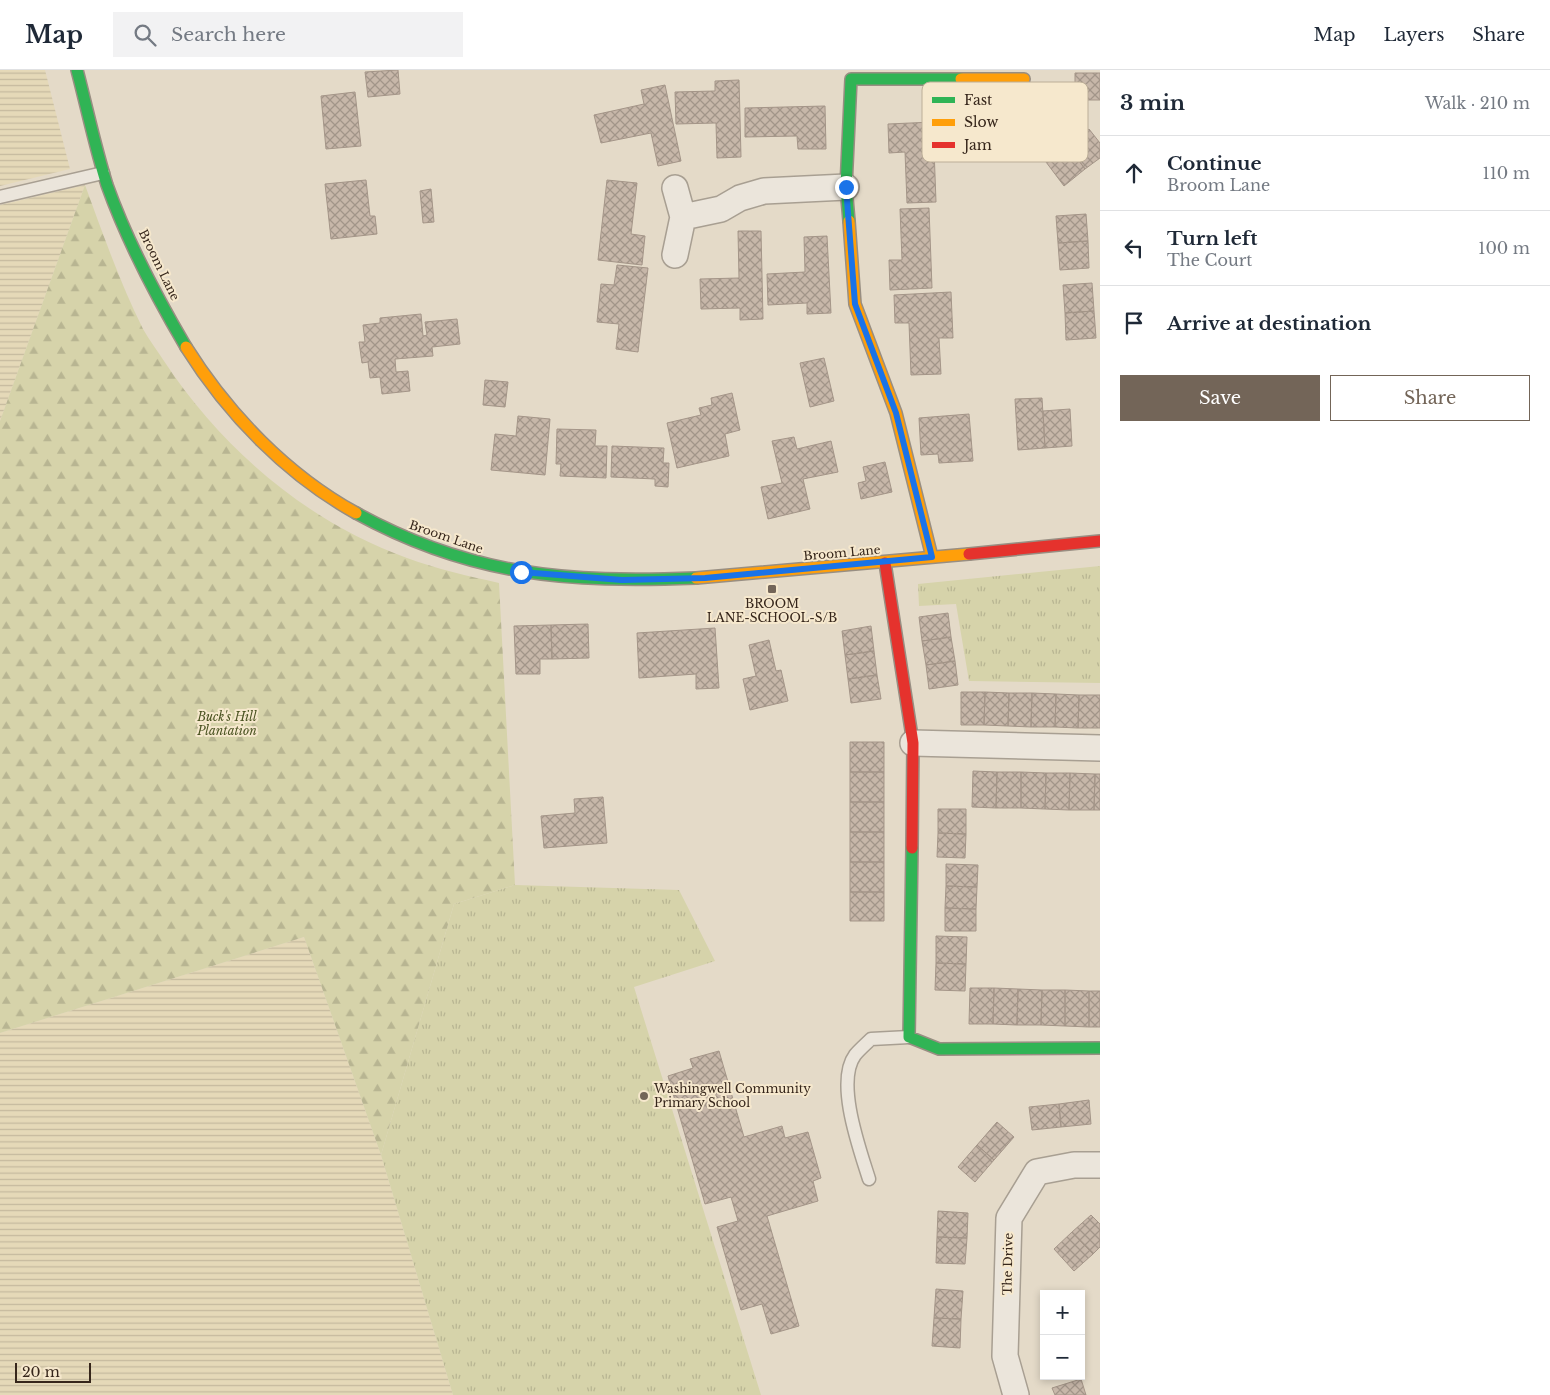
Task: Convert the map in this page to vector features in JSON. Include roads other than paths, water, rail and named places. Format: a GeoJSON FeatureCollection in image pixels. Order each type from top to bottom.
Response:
{"type":"FeatureCollection","features":[{"type":"Feature","properties":{"kind":"street","name":"Broom Lane"},"geometry":{"type":"LineString","coordinates":[[77,70],[103,173],[135,251],[169,318],[190,354],[212,386],[255,436],[300,476],[348,508],[391,531],[458,558],[483,564],[521,572],[622,580],[705,578],[885,563],[1100,541]]}},
{"type":"Feature","properties":{"kind":"street"},"geometry":{"type":"LineString","coordinates":[[932,557],[896,413],[855,304],[846,187],[852,79],[1024,79]]}},
{"type":"Feature","properties":{"kind":"street"},"geometry":{"type":"LineString","coordinates":[[683,217],[721,209],[740,198],[764,191],[846,187]]}},
{"type":"Feature","properties":{"kind":"street"},"geometry":{"type":"LineString","coordinates":[[675,188],[683,217],[675,255]]}},
{"type":"Feature","properties":{"kind":"street"},"geometry":{"type":"LineString","coordinates":[[885,563],[913,743],[908,1037],[939,1048],[1100,1048]]}},
{"type":"Feature","properties":{"kind":"street"},"geometry":{"type":"LineString","coordinates":[[913,743],[1100,748]]}},
{"type":"Feature","properties":{"kind":"street","name":"The Drive"},"geometry":{"type":"LineString","coordinates":[[1016,1395],[1006,1356],[1009,1218],[1037,1172],[1074,1165],[1100,1165]]}},
{"type":"Feature","properties":{"kind":"lane"},"geometry":{"type":"LineString","coordinates":[[0,196],[103,173]]}},
{"type":"Feature","properties":{"kind":"lane"},"geometry":{"type":"LineString","coordinates":[[869,1179],[850,1112],[847,1085],[853,1057],[871,1039],[908,1037]]}},
{"type":"Feature","properties":{"kind":"place","name":"BROOM LANE-SCHOOL-S/B"},"geometry":{"type":"Point","coordinates":[772,589]}},
{"type":"Feature","properties":{"kind":"place","name":"Washingwell Community Primary School"},"geometry":{"type":"Point","coordinates":[644,1096]}},
{"type":"Feature","properties":{"kind":"park label","name":"Buck's Hill Plantation"},"geometry":{"type":"Point","coordinates":[227,724]}}]}
